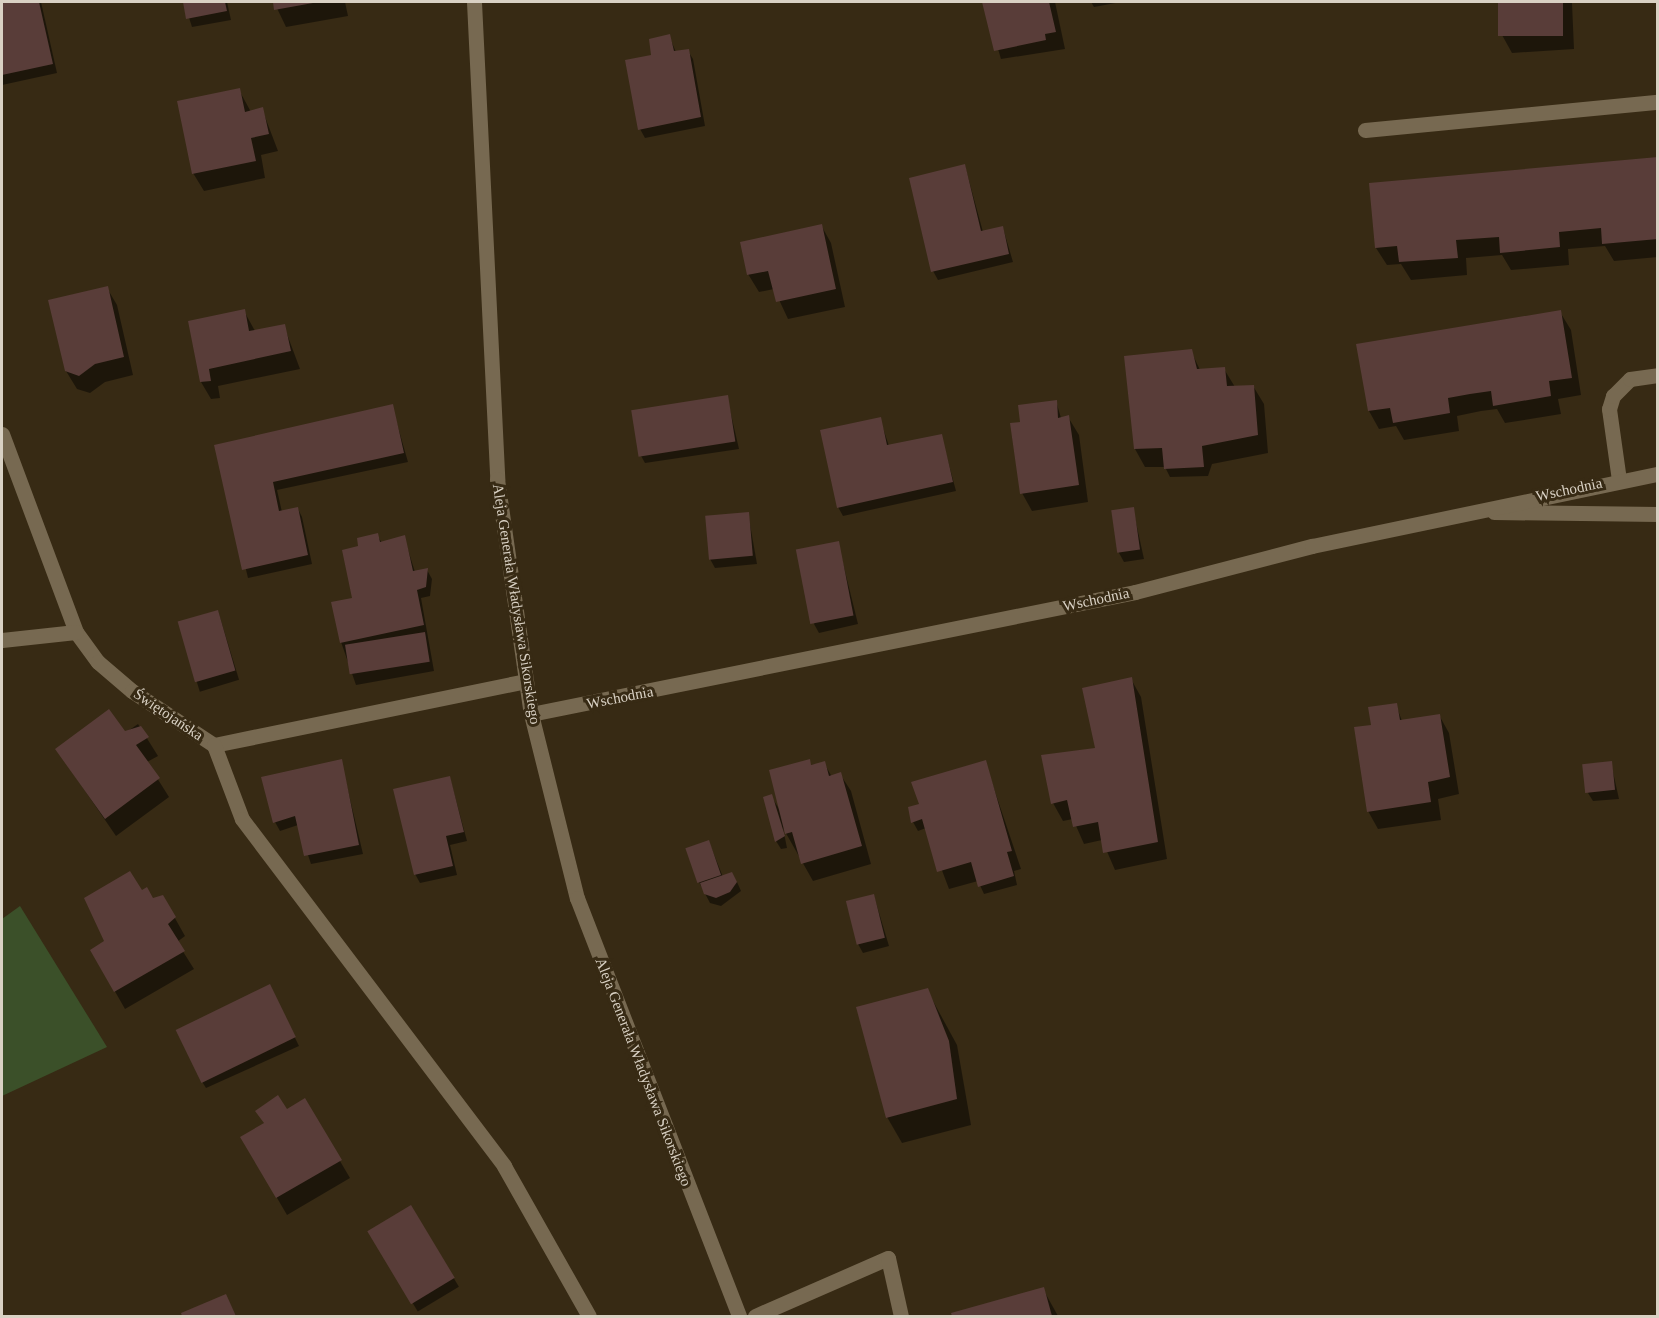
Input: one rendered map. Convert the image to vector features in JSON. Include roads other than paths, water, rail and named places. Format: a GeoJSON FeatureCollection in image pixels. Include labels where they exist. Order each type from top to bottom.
{"type":"FeatureCollection","features":[{"type":"Feature","properties":{"kind":"street","name":"Aleja Generała Władysława Sikorskiego"},"geometry":{"type":"LineString","coordinates":[[474,2],[497,478],[531,714],[581,909],[739,1317]]}},
{"type":"Feature","properties":{"kind":"street"},"geometry":{"type":"LineString","coordinates":[[1365,130],[1658,102]]}},
{"type":"Feature","properties":{"kind":"street"},"geometry":{"type":"LineString","coordinates":[[1619,480],[1609,409],[1612,396],[1630,379],[1658,375]]}},
{"type":"Feature","properties":{"kind":"street","name":"Świętojańska"},"geometry":{"type":"LineString","coordinates":[[2,434],[76,632],[98,662],[132,691],[214,745],[525,681]]}},
{"type":"Feature","properties":{"kind":"street","name":"Wschodnia"},"geometry":{"type":"LineString","coordinates":[[531,714],[1135,592],[1312,546],[1619,480],[1658,474]]}},
{"type":"Feature","properties":{"kind":"street"},"geometry":{"type":"LineString","coordinates":[[1470,512],[1658,514]]}},
{"type":"Feature","properties":{"kind":"street"},"geometry":{"type":"LineString","coordinates":[[2,640],[76,632]]}},
{"type":"Feature","properties":{"kind":"street"},"geometry":{"type":"LineString","coordinates":[[214,745],[242,819],[504,1166],[589,1317]]}},
{"type":"Feature","properties":{"kind":"street"},"geometry":{"type":"LineString","coordinates":[[755,1317],[888,1258],[901,1317]]}}]}
